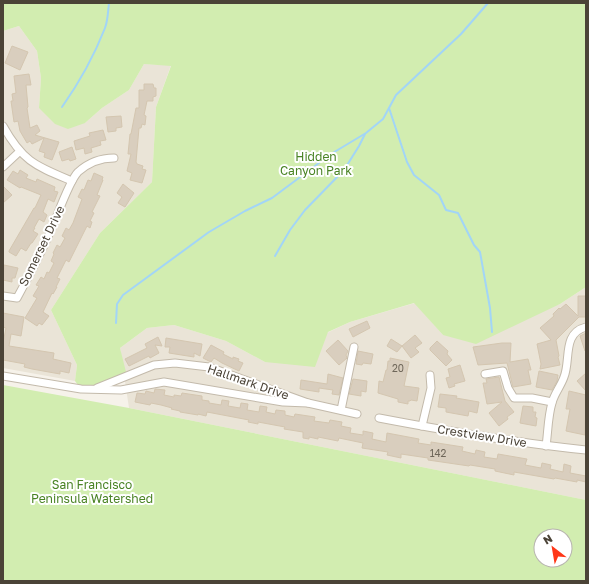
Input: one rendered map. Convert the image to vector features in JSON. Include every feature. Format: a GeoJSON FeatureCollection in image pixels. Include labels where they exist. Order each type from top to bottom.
{"type":"FeatureCollection","features":[{"type":"Feature","properties":{"kind":"street"},"geometry":{"type":"LineString","coordinates":[[3,126],[19,152],[26,159],[41,168],[72,181],[77,173],[87,166],[104,158],[114,158]]}},
{"type":"Feature","properties":{"kind":"street"},"geometry":{"type":"LineString","coordinates":[[3,167],[19,152]]}},
{"type":"Feature","properties":{"kind":"street","name":"Somerset Drive"},"geometry":{"type":"LineString","coordinates":[[3,296],[17,298],[50,232],[72,181]]}},
{"type":"Feature","properties":{"kind":"street"},"geometry":{"type":"LineString","coordinates":[[546,446],[552,402],[565,376],[568,348],[572,336],[581,328],[586,327]]}},
{"type":"Feature","properties":{"kind":"street"},"geometry":{"type":"LineString","coordinates":[[341,410],[354,347]]}},
{"type":"Feature","properties":{"kind":"street","name":"Hallmark Drive"},"geometry":{"type":"LineString","coordinates":[[95,389],[154,364],[175,363],[209,367],[308,403],[357,414]]}},
{"type":"Feature","properties":{"kind":"street"},"geometry":{"type":"LineString","coordinates":[[485,374],[503,371],[508,388],[514,398],[532,398],[552,402]]}},
{"type":"Feature","properties":{"kind":"street"},"geometry":{"type":"LineString","coordinates":[[422,426],[431,388],[430,375]]}},
{"type":"Feature","properties":{"kind":"street","name":"Hallmark Drive"},"geometry":{"type":"LineString","coordinates":[[3,376],[81,389],[121,390],[164,382],[283,402],[308,403]]}},
{"type":"Feature","properties":{"kind":"street","name":"Crestview Drive"},"geometry":{"type":"LineString","coordinates":[[379,418],[546,446],[586,450]]}},
{"type":"Feature","properties":{"kind":"shaded area"},"geometry":{"type":"Polygon","coordinates":[[[19,26],[37,51],[41,78],[39,108],[85,123],[102,108],[129,90],[144,64],[171,65],[156,107],[152,182],[100,233],[51,310],[77,365],[75,381],[3,368],[3,31],[19,26]]]}},
{"type":"Feature","properties":{"kind":"shaded area"},"geometry":{"type":"Polygon","coordinates":[[[586,287],[586,500],[129,408],[120,348],[147,328],[174,325],[226,341],[265,362],[350,322],[415,303],[443,335],[560,304],[586,287]]]}},
{"type":"Feature","properties":{"kind":"green space","name":"Hidden Canyon Park"},"geometry":{"type":"Polygon","coordinates":[[[3,3],[586,3],[586,287],[560,304],[476,344],[443,335],[414,303],[350,322],[328,332],[315,367],[265,362],[226,341],[174,325],[147,328],[120,348],[127,376],[95,389],[81,389],[75,381],[77,365],[51,310],[100,233],[152,182],[156,107],[171,66],[144,64],[129,90],[102,108],[85,123],[68,129],[55,124],[39,108],[41,78],[37,51],[19,26],[3,31],[3,3]]]}},
{"type":"Feature","properties":{"kind":"green space","name":"San Francisco Peninsula Watershed"},"geometry":{"type":"Polygon","coordinates":[[[3,385],[129,408],[586,500],[586,581],[3,581],[3,385]]]}},
{"type":"Feature","properties":{"kind":"building"},"geometry":{"type":"Polygon","coordinates":[[[12,46],[28,52],[20,70],[5,63],[12,46]]]}},
{"type":"Feature","properties":{"kind":"building"},"geometry":{"type":"Polygon","coordinates":[[[29,74],[31,85],[26,85],[30,128],[37,125],[40,131],[35,135],[59,142],[52,160],[44,157],[45,153],[39,151],[44,138],[32,144],[30,141],[27,143],[20,131],[18,121],[14,122],[11,101],[13,101],[12,94],[16,93],[14,76],[29,74]]]}},
{"type":"Feature","properties":{"kind":"building"},"geometry":{"type":"Polygon","coordinates":[[[144,84],[153,84],[154,88],[156,88],[156,96],[153,97],[153,101],[147,101],[144,115],[146,116],[145,125],[142,124],[141,128],[139,128],[136,162],[137,164],[143,166],[142,169],[146,170],[142,183],[130,180],[132,173],[127,171],[131,154],[128,154],[130,134],[136,108],[139,108],[139,90],[144,90],[144,84]]]}},
{"type":"Feature","properties":{"kind":"building"},"geometry":{"type":"Polygon","coordinates":[[[121,116],[122,127],[116,128],[116,131],[108,132],[106,117],[121,116]]]}},
{"type":"Feature","properties":{"kind":"building"},"geometry":{"type":"Polygon","coordinates":[[[103,130],[106,140],[100,141],[101,145],[91,148],[92,152],[85,154],[84,148],[76,150],[74,141],[90,136],[89,133],[103,130]]]}},
{"type":"Feature","properties":{"kind":"building"},"geometry":{"type":"Polygon","coordinates":[[[72,147],[76,159],[62,161],[59,152],[72,147]]]}},
{"type":"Feature","properties":{"kind":"building"},"geometry":{"type":"Polygon","coordinates":[[[20,170],[28,175],[26,178],[36,182],[37,179],[55,187],[54,191],[58,192],[54,202],[48,199],[43,212],[47,215],[44,222],[39,219],[34,228],[33,231],[38,234],[26,251],[21,248],[16,256],[9,251],[35,208],[41,195],[21,187],[20,188],[7,180],[13,171],[18,174],[20,170]]]}},
{"type":"Feature","properties":{"kind":"building"},"geometry":{"type":"Polygon","coordinates":[[[94,173],[103,177],[103,180],[97,195],[100,196],[92,212],[94,213],[90,221],[92,222],[90,228],[87,226],[69,262],[66,260],[57,278],[60,279],[57,287],[53,294],[52,293],[43,312],[49,316],[42,325],[39,323],[37,326],[25,318],[37,298],[33,296],[39,286],[36,285],[41,277],[44,279],[47,272],[49,273],[54,263],[51,261],[54,254],[53,253],[57,245],[60,247],[65,238],[62,236],[66,228],[69,230],[73,223],[82,199],[78,197],[82,189],[84,190],[88,180],[91,181],[94,173]]]}},
{"type":"Feature","properties":{"kind":"building"},"geometry":{"type":"Polygon","coordinates":[[[123,184],[134,193],[125,207],[118,203],[122,197],[117,193],[123,184]]]}},
{"type":"Feature","properties":{"kind":"building"},"geometry":{"type":"Polygon","coordinates":[[[3,186],[12,195],[3,203],[3,186]]]}},
{"type":"Feature","properties":{"kind":"building"},"geometry":{"type":"Polygon","coordinates":[[[4,265],[18,268],[15,278],[12,278],[12,282],[3,280],[4,265]]]}},
{"type":"Feature","properties":{"kind":"building"},"geometry":{"type":"Polygon","coordinates":[[[578,296],[586,296],[586,317],[579,317],[556,340],[560,365],[540,369],[541,364],[537,344],[551,340],[540,328],[554,316],[553,314],[559,308],[560,309],[566,304],[578,316],[578,296]]]}},
{"type":"Feature","properties":{"kind":"building"},"geometry":{"type":"Polygon","coordinates":[[[3,313],[24,317],[21,336],[11,334],[9,346],[54,353],[53,359],[71,363],[69,373],[60,371],[60,374],[32,369],[24,367],[25,364],[3,360],[3,343],[6,328],[3,327],[3,313]]]}},
{"type":"Feature","properties":{"kind":"building"},"geometry":{"type":"Polygon","coordinates":[[[367,321],[370,328],[353,337],[349,329],[367,321]]]}},
{"type":"Feature","properties":{"kind":"building"},"geometry":{"type":"Polygon","coordinates":[[[586,333],[586,351],[585,351],[580,336],[586,333]]]}},
{"type":"Feature","properties":{"kind":"building"},"geometry":{"type":"Polygon","coordinates":[[[415,335],[422,343],[415,348],[419,352],[411,358],[402,346],[415,335]]]}},
{"type":"Feature","properties":{"kind":"building"},"geometry":{"type":"Polygon","coordinates":[[[158,337],[162,346],[155,345],[159,353],[150,358],[149,356],[129,366],[125,359],[147,348],[145,344],[158,337]]]}},
{"type":"Feature","properties":{"kind":"building"},"geometry":{"type":"Polygon","coordinates":[[[166,338],[202,344],[200,356],[194,353],[194,357],[169,353],[170,347],[165,347],[166,338]]]}},
{"type":"Feature","properties":{"kind":"building"},"geometry":{"type":"Polygon","coordinates":[[[391,339],[402,346],[397,352],[387,346],[391,339]]]}},
{"type":"Feature","properties":{"kind":"building"},"geometry":{"type":"Polygon","coordinates":[[[338,340],[348,351],[346,355],[347,358],[339,365],[326,351],[338,340]]]}},
{"type":"Feature","properties":{"kind":"building"},"geometry":{"type":"Polygon","coordinates":[[[437,341],[448,351],[447,354],[452,360],[446,366],[430,350],[430,348],[437,341]]]}},
{"type":"Feature","properties":{"kind":"building"},"geometry":{"type":"Polygon","coordinates":[[[511,343],[510,362],[528,359],[531,370],[528,370],[531,384],[513,387],[507,363],[478,365],[473,347],[511,343]]]}},
{"type":"Feature","properties":{"kind":"building"},"geometry":{"type":"Polygon","coordinates":[[[211,345],[233,359],[233,357],[239,359],[238,361],[243,363],[239,371],[214,358],[211,362],[203,358],[211,345]]]}},
{"type":"Feature","properties":{"kind":"building"},"geometry":{"type":"Polygon","coordinates":[[[358,351],[373,354],[371,364],[356,364],[358,351]]]}},
{"type":"Feature","properties":{"kind":"building"},"geometry":{"type":"Polygon","coordinates":[[[390,358],[409,362],[404,386],[419,388],[417,401],[408,401],[408,404],[398,402],[398,399],[378,393],[379,381],[383,382],[390,358]]]}},
{"type":"Feature","properties":{"kind":"building"},"geometry":{"type":"Polygon","coordinates":[[[460,365],[465,381],[454,384],[455,386],[449,388],[446,378],[450,377],[448,369],[460,365]]]}},
{"type":"Feature","properties":{"kind":"building"},"geometry":{"type":"Polygon","coordinates":[[[539,371],[558,375],[557,381],[552,390],[536,387],[539,371]]]}},
{"type":"Feature","properties":{"kind":"building"},"geometry":{"type":"Polygon","coordinates":[[[586,373],[586,391],[577,381],[586,373]]]}},
{"type":"Feature","properties":{"kind":"building"},"geometry":{"type":"Polygon","coordinates":[[[328,374],[343,378],[339,395],[332,394],[333,390],[319,388],[319,392],[300,389],[301,380],[327,384],[328,374]]]}},
{"type":"Feature","properties":{"kind":"building"},"geometry":{"type":"Polygon","coordinates":[[[499,377],[505,401],[514,412],[499,426],[489,413],[502,402],[487,404],[483,383],[487,383],[486,379],[499,377]]]}},
{"type":"Feature","properties":{"kind":"building"},"geometry":{"type":"Polygon","coordinates":[[[353,379],[367,381],[366,392],[361,391],[361,396],[349,394],[353,379]]]}},
{"type":"Feature","properties":{"kind":"building"},"geometry":{"type":"Polygon","coordinates":[[[155,389],[165,390],[164,395],[174,397],[174,395],[181,396],[182,393],[202,396],[202,400],[221,405],[222,400],[229,401],[228,406],[240,408],[241,403],[248,404],[247,410],[259,412],[260,406],[267,407],[266,412],[275,414],[276,410],[285,411],[285,415],[294,417],[295,414],[315,417],[314,421],[329,423],[330,420],[342,422],[341,426],[351,428],[350,433],[363,435],[363,431],[373,433],[372,439],[386,442],[387,433],[419,439],[418,443],[431,445],[431,442],[463,447],[462,451],[475,454],[476,450],[485,452],[484,457],[497,459],[498,454],[527,459],[525,465],[541,468],[542,463],[551,465],[550,469],[563,472],[564,464],[571,466],[570,473],[586,476],[586,482],[554,479],[514,472],[514,475],[495,471],[495,469],[428,460],[428,458],[401,454],[401,458],[387,455],[388,452],[362,448],[363,443],[339,438],[338,441],[318,437],[318,439],[309,437],[309,439],[303,438],[303,432],[284,429],[285,427],[258,422],[258,424],[248,422],[249,420],[207,412],[206,416],[180,412],[161,405],[151,403],[150,405],[135,402],[137,393],[145,394],[146,391],[154,393],[155,389]]]}},
{"type":"Feature","properties":{"kind":"building"},"geometry":{"type":"Polygon","coordinates":[[[569,391],[586,395],[585,435],[566,431],[570,409],[566,409],[569,391]]]}},
{"type":"Feature","properties":{"kind":"building"},"geometry":{"type":"Polygon","coordinates":[[[440,394],[457,396],[456,398],[479,402],[477,413],[469,411],[468,416],[446,412],[446,408],[438,407],[440,394]]]}},
{"type":"Feature","properties":{"kind":"building"},"geometry":{"type":"Polygon","coordinates":[[[523,406],[533,407],[533,412],[536,412],[535,417],[537,418],[536,426],[520,423],[523,406]]]}},
{"type":"Feature","properties":{"kind":"waterway"},"geometry":{"type":"LineString","coordinates":[[62,107],[80,79],[101,38],[106,25],[109,3]]}},
{"type":"Feature","properties":{"kind":"waterway"},"geometry":{"type":"LineString","coordinates":[[488,3],[461,34],[396,95],[389,108],[407,162],[414,175],[439,195],[446,210],[458,213],[474,245],[480,252],[490,308],[492,332]]}},
{"type":"Feature","properties":{"kind":"waterway"},"geometry":{"type":"LineString","coordinates":[[116,323],[117,304],[123,295],[209,232],[245,211],[272,198],[331,154],[366,133],[383,119],[389,108]]}},
{"type":"Feature","properties":{"kind":"waterway"},"geometry":{"type":"LineString","coordinates":[[275,256],[290,230],[305,210],[344,170],[365,134]]}}]}
